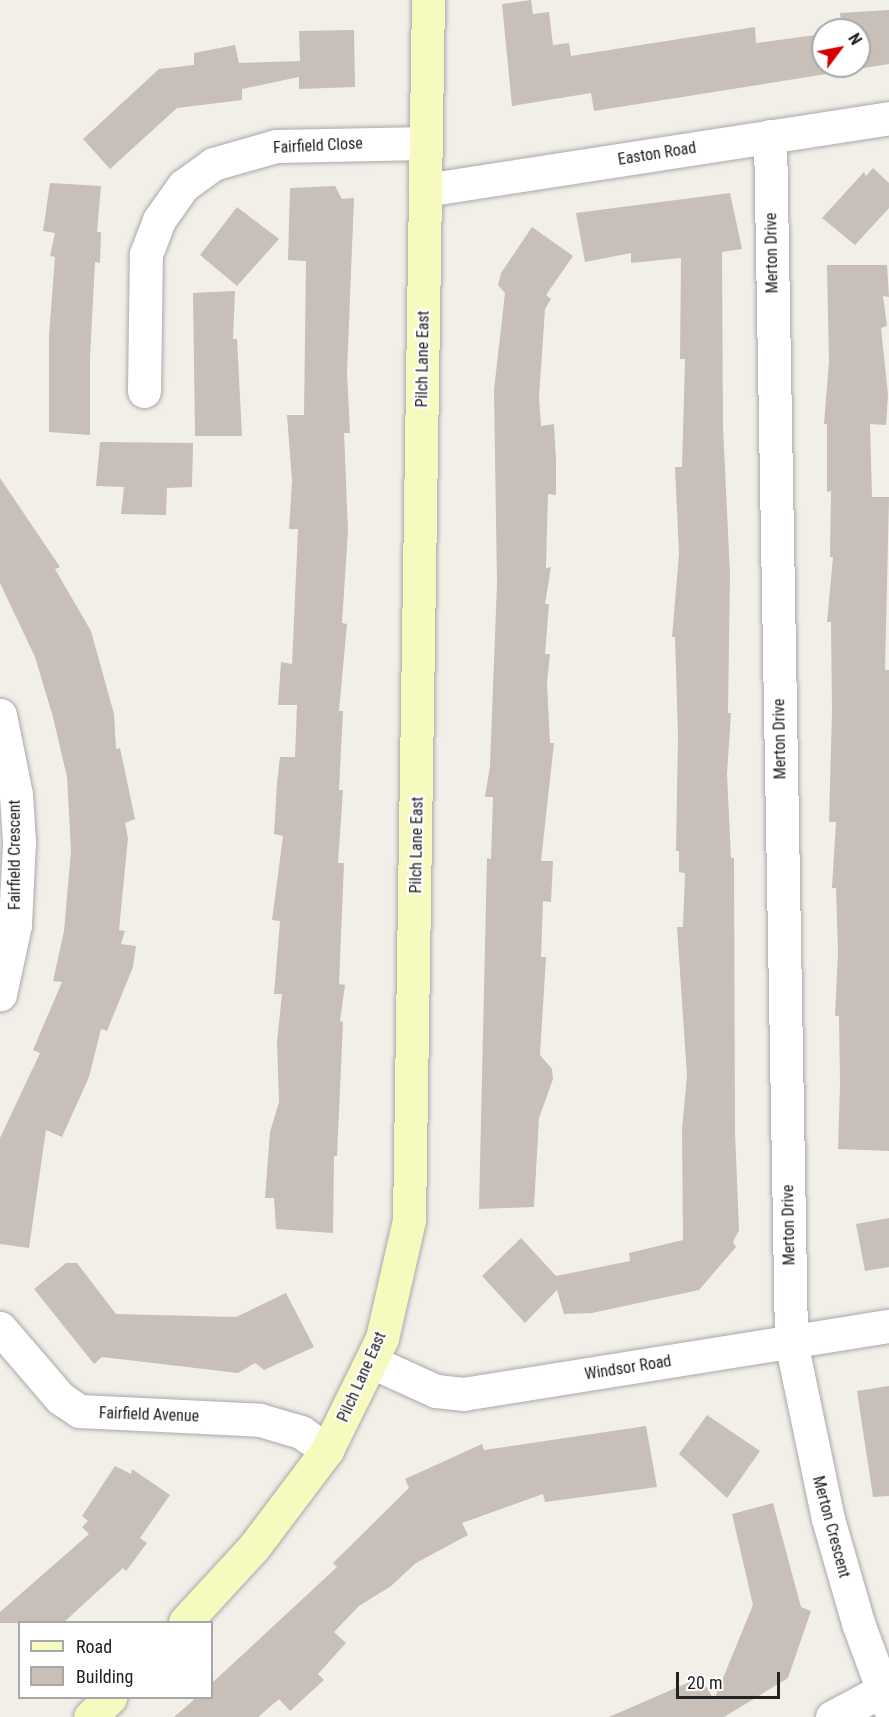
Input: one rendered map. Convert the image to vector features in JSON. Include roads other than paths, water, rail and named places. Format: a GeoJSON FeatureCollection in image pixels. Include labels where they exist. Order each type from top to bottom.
{"type":"FeatureCollection","features":[{"type":"Feature","properties":{"kind":"street","name":"Pilch Lane East"},"geometry":{"type":"LineString","coordinates":[[188,1621],[254,1546],[327,1450],[372,1362],[403,1258],[412,1185],[428,0]]}},
{"type":"Feature","properties":{"kind":"street","name":"Easton Road"},"geometry":{"type":"LineString","coordinates":[[425,190],[889,118]]}},
{"type":"Feature","properties":{"kind":"street","name":"Merton Drive"},"geometry":{"type":"LineString","coordinates":[[770,136],[791,1342]]}},
{"type":"Feature","properties":{"kind":"street","name":"Fairfield Close"},"geometry":{"type":"LineString","coordinates":[[144,391],[146,254],[159,220],[183,186],[213,164],[276,146],[426,143]]}},
{"type":"Feature","properties":{"kind":"street","name":"Fairfield Crescent"},"geometry":{"type":"LineString","coordinates":[[0,715],[16,794],[19,842],[15,925],[0,994]]}},
{"type":"Feature","properties":{"kind":"street","name":"Windsor Road"},"geometry":{"type":"LineString","coordinates":[[372,1362],[436,1390],[463,1394],[889,1326]]}},
{"type":"Feature","properties":{"kind":"street","name":"Fairfield Avenue"},"geometry":{"type":"LineString","coordinates":[[0,1328],[60,1398],[79,1411],[260,1420],[301,1432],[327,1450]]}},
{"type":"Feature","properties":{"kind":"street","name":"Merton Crescent"},"geometry":{"type":"LineString","coordinates":[[791,1342],[828,1519],[858,1623],[886,1699]]}},
{"type":"Feature","properties":{"kind":"street"},"geometry":{"type":"LineString","coordinates":[[90,1717],[109,1699]]}},
{"type":"Feature","properties":{"kind":"street"},"geometry":{"type":"LineString","coordinates":[[832,1717],[886,1699]]}}]}
